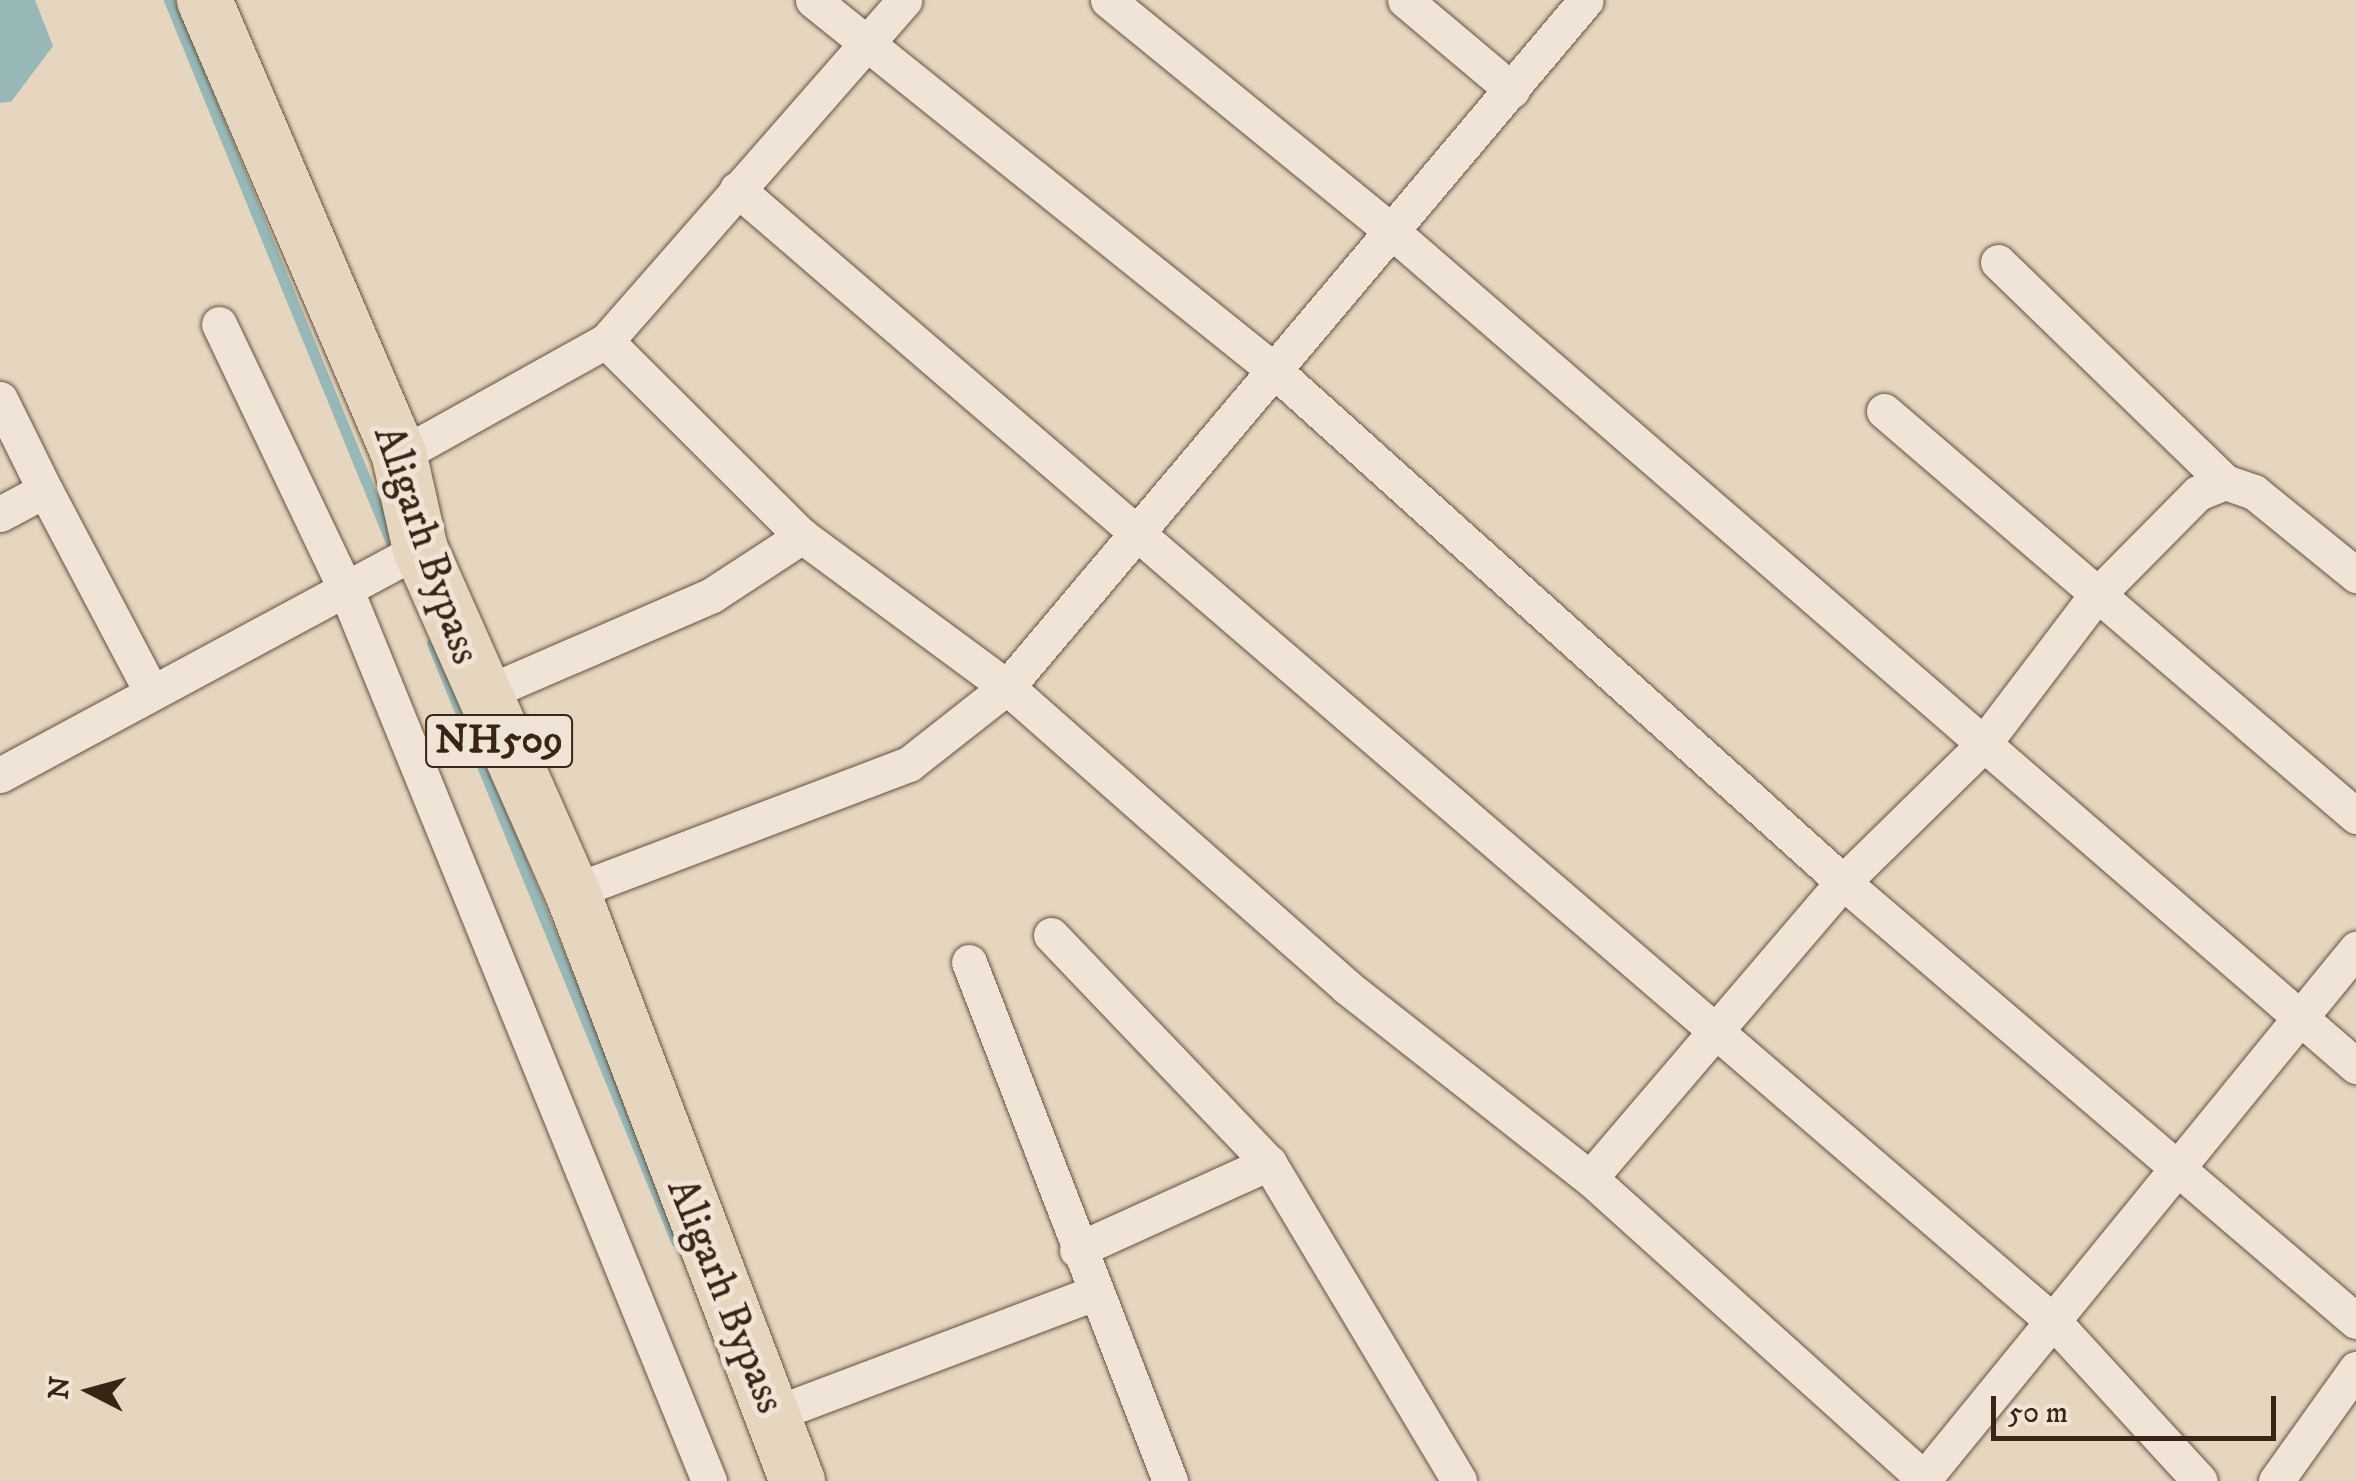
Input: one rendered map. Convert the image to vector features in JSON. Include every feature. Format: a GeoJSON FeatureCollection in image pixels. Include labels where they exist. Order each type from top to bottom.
{"type":"FeatureCollection","features":[{"type":"Feature","properties":{"kind":"highway","name":"Aligarh Bypass"},"geometry":{"type":"LineString","coordinates":[[204,0],[399,456],[413,552],[572,892],[797,1481]]}},
{"type":"Feature","properties":{"kind":"street"},"geometry":{"type":"LineString","coordinates":[[813,0],[862,48],[1275,372],[1843,882],[2183,1165],[2356,1321]]}},
{"type":"Feature","properties":{"kind":"street"},"geometry":{"type":"LineString","coordinates":[[399,456],[606,340],[904,0]]}},
{"type":"Feature","properties":{"kind":"street"},"geometry":{"type":"LineString","coordinates":[[1108,0],[1396,234],[1980,747],[2356,1066]]}},
{"type":"Feature","properties":{"kind":"street"},"geometry":{"type":"LineString","coordinates":[[1406,0],[1512,90]]}},
{"type":"Feature","properties":{"kind":"street"},"geometry":{"type":"LineString","coordinates":[[572,892],[909,764],[1006,687],[1137,526],[1396,234],[1586,0]]}},
{"type":"Feature","properties":{"kind":"street"},"geometry":{"type":"LineString","coordinates":[[738,189],[1137,526],[2055,1323],[2200,1481]]}},
{"type":"Feature","properties":{"kind":"street"},"geometry":{"type":"LineString","coordinates":[[1998,262],[2226,482],[2254,492],[2356,575]]}},
{"type":"Feature","properties":{"kind":"street"},"geometry":{"type":"LineString","coordinates":[[219,324],[357,584],[709,1481]]}},
{"type":"Feature","properties":{"kind":"street"},"geometry":{"type":"LineString","coordinates":[[606,340],[802,536],[1006,687],[1346,987],[1590,1178],[1924,1480],[2356,948]]}},
{"type":"Feature","properties":{"kind":"street"},"geometry":{"type":"LineString","coordinates":[[0,399],[152,692]]}},
{"type":"Feature","properties":{"kind":"street"},"geometry":{"type":"LineString","coordinates":[[1884,411],[2094,598],[2356,816]]}},
{"type":"Feature","properties":{"kind":"street"},"geometry":{"type":"LineString","coordinates":[[1590,1178],[1721,1032],[1843,882],[1980,747],[2094,598],[2198,493],[2226,482]]}},
{"type":"Feature","properties":{"kind":"street"},"geometry":{"type":"LineString","coordinates":[[0,514],[45,490]]}},
{"type":"Feature","properties":{"kind":"street"},"geometry":{"type":"LineString","coordinates":[[479,696],[712,595],[802,536]]}},
{"type":"Feature","properties":{"kind":"street"},"geometry":{"type":"LineString","coordinates":[[0,775],[413,552]]}},
{"type":"Feature","properties":{"kind":"street"},"geometry":{"type":"LineString","coordinates":[[1051,936],[1269,1162],[1459,1481]]}},
{"type":"Feature","properties":{"kind":"street"},"geometry":{"type":"LineString","coordinates":[[970,962],[1077,1250],[1170,1481]]}},
{"type":"Feature","properties":{"kind":"street"},"geometry":{"type":"LineString","coordinates":[[1077,1250],[1269,1162]]}},
{"type":"Feature","properties":{"kind":"street"},"geometry":{"type":"LineString","coordinates":[[774,1414],[1095,1292]]}},
{"type":"Feature","properties":{"kind":"street"},"geometry":{"type":"LineString","coordinates":[[2276,1481],[2356,1369]]}},
{"type":"Feature","properties":{"kind":"water"},"geometry":{"type":"Polygon","coordinates":[[[0,0],[35,0],[53,46],[11,102],[0,103],[0,0]]]}},
{"type":"Feature","properties":{"kind":"waterway"},"geometry":{"type":"LineString","coordinates":[[169,0],[395,552]]}},
{"type":"Feature","properties":{"kind":"waterway"},"geometry":{"type":"LineString","coordinates":[[432,643],[676,1241]]}}]}
